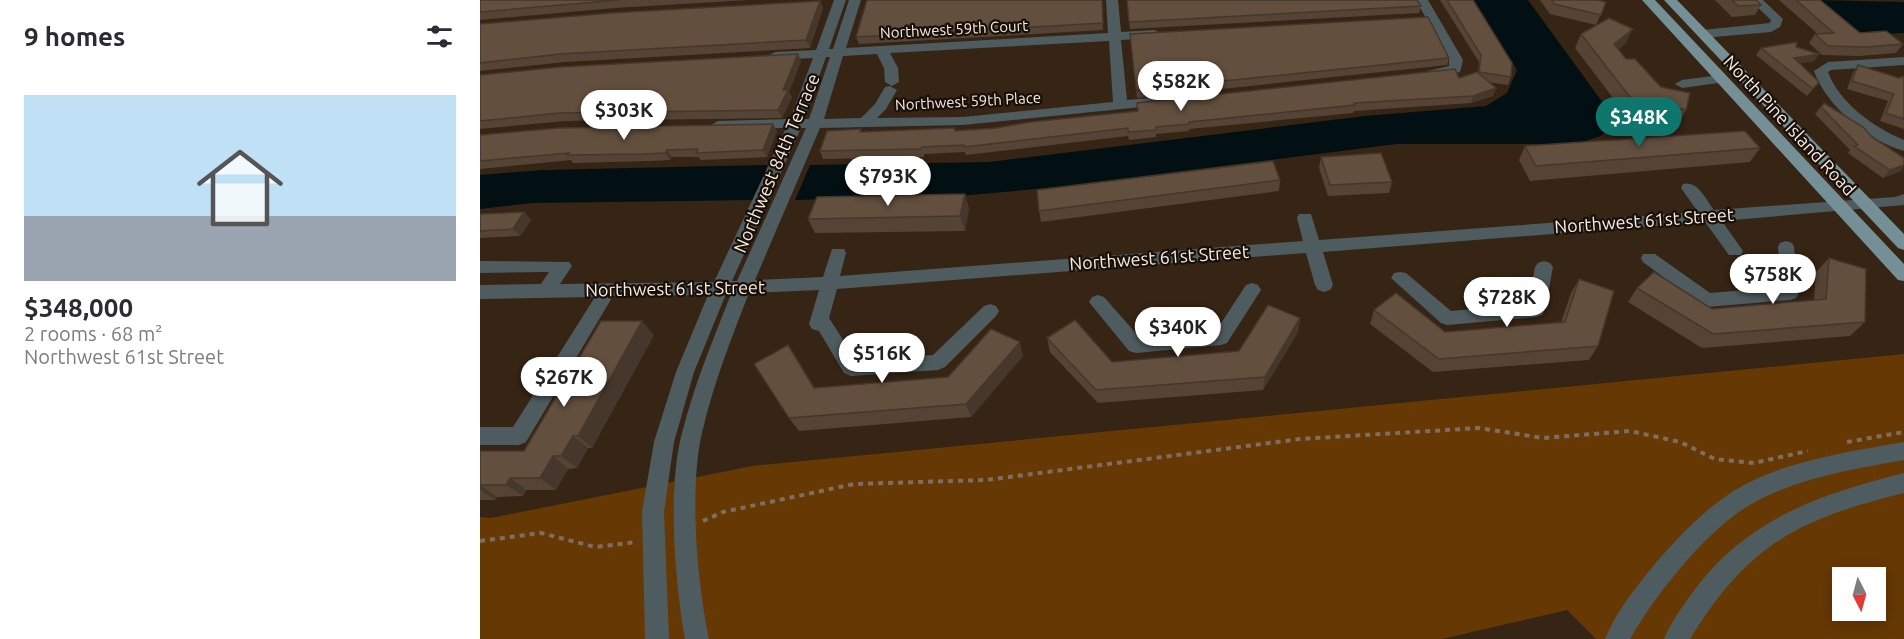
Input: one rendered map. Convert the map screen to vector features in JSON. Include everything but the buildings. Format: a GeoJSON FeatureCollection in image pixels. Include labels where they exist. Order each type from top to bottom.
{"type":"FeatureCollection","features":[{"type":"Feature","properties":{"kind":"main road","name":"North Pine Island Road"},"geometry":{"type":"LineString","coordinates":[[1648,0],[1904,275]]}},
{"type":"Feature","properties":{"kind":"main road","name":"North Pine Island Road"},"geometry":{"type":"LineString","coordinates":[[1670,0],[1904,244]]}},
{"type":"Feature","properties":{"kind":"street","name":"Northwest 84th Terrace"},"geometry":{"type":"LineString","coordinates":[[697,639],[692,613],[684,502],[691,435],[710,369],[743,287],[815,123],[830,53],[846,0]]}},
{"type":"Feature","properties":{"kind":"street"},"geometry":{"type":"LineString","coordinates":[[1112,0],[1120,105]]}},
{"type":"Feature","properties":{"kind":"street"},"geometry":{"type":"LineString","coordinates":[[1420,75],[1455,69],[1456,60],[1425,18],[1422,0]]}},
{"type":"Feature","properties":{"kind":"street"},"geometry":{"type":"LineString","coordinates":[[1703,34],[1771,28],[1776,24],[1777,19],[1756,0]]}},
{"type":"Feature","properties":{"kind":"street","name":"Northwest 59th Court"},"geometry":{"type":"LineString","coordinates":[[764,57],[1173,33]]}},
{"type":"Feature","properties":{"kind":"street"},"geometry":{"type":"LineString","coordinates":[[865,122],[881,106],[891,86],[891,68],[882,50]]}},
{"type":"Feature","properties":{"kind":"street","name":"Northwest 84th Terrace"},"geometry":{"type":"LineString","coordinates":[[657,639],[653,512],[664,442],[685,372],[720,288],[830,53]]}},
{"type":"Feature","properties":{"kind":"street"},"geometry":{"type":"LineString","coordinates":[[1904,61],[1828,66],[1821,71],[1822,79],[1829,90],[1864,123],[1879,135],[1904,146]]}},
{"type":"Feature","properties":{"kind":"street"},"geometry":{"type":"LineString","coordinates":[[1682,84],[1720,79]]}},
{"type":"Feature","properties":{"kind":"street","name":"Northwest 59th Place"},"geometry":{"type":"LineString","coordinates":[[704,125],[1009,118],[1178,99]]}},
{"type":"Feature","properties":{"kind":"street"},"geometry":{"type":"LineString","coordinates":[[1689,188],[1735,251]]}},
{"type":"Feature","properties":{"kind":"street","name":"Northwest 61st Street"},"geometry":{"type":"LineString","coordinates":[[480,292],[720,288],[830,283],[1866,204],[1904,199]]}},
{"type":"Feature","properties":{"kind":"street"},"geometry":{"type":"LineString","coordinates":[[1305,218],[1324,285]]}},
{"type":"Feature","properties":{"kind":"street"},"geometry":{"type":"LineString","coordinates":[[1649,258],[1707,300],[1790,293],[1786,247]]}},
{"type":"Feature","properties":{"kind":"street"},"geometry":{"type":"LineString","coordinates":[[838,253],[821,324],[851,368],[938,362],[990,311]]}},
{"type":"Feature","properties":{"kind":"street"},"geometry":{"type":"LineString","coordinates":[[480,267],[563,266],[546,291]]}},
{"type":"Feature","properties":{"kind":"street"},"geometry":{"type":"LineString","coordinates":[[1400,278],[1447,318],[1536,310],[1544,267]]}},
{"type":"Feature","properties":{"kind":"street"},"geometry":{"type":"LineString","coordinates":[[480,436],[519,436],[608,290]]}},
{"type":"Feature","properties":{"kind":"street"},"geometry":{"type":"LineString","coordinates":[[1098,302],[1136,346],[1221,339],[1252,290]]}},
{"type":"Feature","properties":{"kind":"street"},"geometry":{"type":"LineString","coordinates":[[1617,639],[1658,576],[1704,529],[1747,495],[1797,474],[1854,459],[1904,451]]}},
{"type":"Feature","properties":{"kind":"street"},"geometry":{"type":"LineString","coordinates":[[1676,639],[1698,604],[1737,558],[1780,527],[1827,505],[1904,483]]}},
{"type":"Feature","properties":{"kind":"path"},"geometry":{"type":"LineString","coordinates":[[923,481],[986,480],[1300,439],[1479,428],[1543,438],[1630,431],[1680,442],[1715,459],[1754,463]]}},
{"type":"Feature","properties":{"kind":"shaded area"},"geometry":{"type":"Polygon","coordinates":[[[1474,0],[1528,0],[1611,114],[1613,123],[1601,136],[1577,144],[1397,144],[1058,187],[971,195],[795,200],[810,165],[989,162],[1365,116],[1486,106],[1507,93],[1517,70],[1474,0]]]}},
{"type":"Feature","properties":{"kind":"shaded area"},"geometry":{"type":"Polygon","coordinates":[[[1813,0],[1904,2],[1904,33],[1859,35],[1813,0]]]}},
{"type":"Feature","properties":{"kind":"shaded area"},"geometry":{"type":"Polygon","coordinates":[[[768,165],[754,200],[532,203],[480,209],[480,175],[543,170],[768,165]]]}},
{"type":"Feature","properties":{"kind":"shaded area"},"geometry":{"type":"Polygon","coordinates":[[[1904,354],[1904,639],[1596,639],[1567,610],[1442,639],[480,639],[480,517],[491,518],[752,466],[1904,354]]]}}]}
